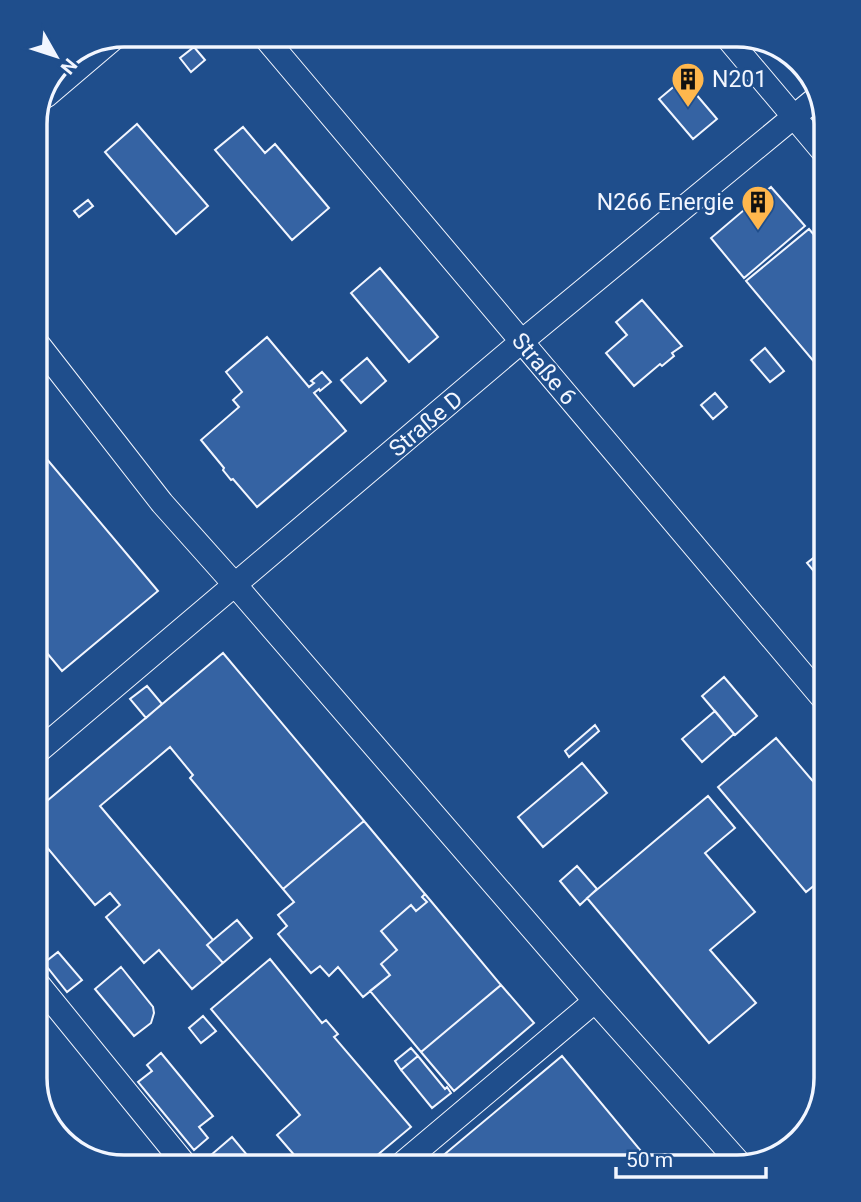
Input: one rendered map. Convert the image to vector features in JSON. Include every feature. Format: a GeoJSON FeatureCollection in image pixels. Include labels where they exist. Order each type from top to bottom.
{"type":"FeatureCollection","features":[{"type":"Feature","properties":{"kind":"lane","name":"Straße 6"},"geometry":{"type":"LineString","coordinates":[[273,47],[814,688]]}},
{"type":"Feature","properties":{"kind":"lane"},"geometry":{"type":"LineString","coordinates":[[735,47],[814,141]]}},
{"type":"Feature","properties":{"kind":"lane"},"geometry":{"type":"LineString","coordinates":[[57,86],[97,52]]}},
{"type":"Feature","properties":{"kind":"lane","name":"Straße D"},"geometry":{"type":"LineString","coordinates":[[47,744],[521,342],[811,103]]}},
{"type":"Feature","properties":{"kind":"lane"},"geometry":{"type":"LineString","coordinates":[[47,355],[162,503],[731,1155]]}},
{"type":"Feature","properties":{"kind":"lane"},"geometry":{"type":"LineString","coordinates":[[47,995],[177,1155]]}},
{"type":"Feature","properties":{"kind":"lane"},"geometry":{"type":"LineString","coordinates":[[412,1155],[595,1001]]}},
{"type":"Feature","properties":{"kind":"building"},"geometry":{"type":"Polygon","coordinates":[[[194,47],[205,60],[191,72],[180,58],[194,47]]]}},
{"type":"Feature","properties":{"kind":"building","name":"N201"},"geometry":{"type":"Polygon","coordinates":[[[683,79],[717,119],[693,139],[659,99],[683,79]]]}},
{"type":"Feature","properties":{"kind":"building"},"geometry":{"type":"Polygon","coordinates":[[[137,124],[208,206],[176,234],[105,152],[137,124]]]}},
{"type":"Feature","properties":{"kind":"building"},"geometry":{"type":"Polygon","coordinates":[[[243,127],[265,153],[275,144],[329,208],[292,240],[215,150],[243,127]]]}},
{"type":"Feature","properties":{"kind":"building","name":"N266 Energie"},"geometry":{"type":"Polygon","coordinates":[[[771,187],[805,226],[744,278],[711,238],[771,187]]]}},
{"type":"Feature","properties":{"kind":"building"},"geometry":{"type":"Polygon","coordinates":[[[88,200],[93,206],[79,217],[74,211],[88,200]]]}},
{"type":"Feature","properties":{"kind":"building"},"geometry":{"type":"Polygon","coordinates":[[[809,229],[814,235],[814,362],[746,281],[809,229]]]}},
{"type":"Feature","properties":{"kind":"building"},"geometry":{"type":"Polygon","coordinates":[[[380,268],[438,337],[409,362],[351,293],[380,268]]]}},
{"type":"Feature","properties":{"kind":"building"},"geometry":{"type":"Polygon","coordinates":[[[642,300],[682,346],[672,353],[674,356],[662,366],[660,364],[634,386],[606,353],[627,335],[616,322],[642,300]]]}},
{"type":"Feature","properties":{"kind":"building"},"geometry":{"type":"Polygon","coordinates":[[[267,337],[309,387],[314,383],[311,381],[322,372],[331,382],[314,393],[346,431],[257,507],[233,479],[231,480],[201,440],[239,407],[233,400],[242,392],[226,372],[267,337]]]}},
{"type":"Feature","properties":{"kind":"building"},"geometry":{"type":"Polygon","coordinates":[[[765,348],[784,371],[770,382],[751,360],[765,348]]]}},
{"type":"Feature","properties":{"kind":"building"},"geometry":{"type":"Polygon","coordinates":[[[367,358],[386,381],[361,403],[341,380],[367,358]]]}},
{"type":"Feature","properties":{"kind":"building"},"geometry":{"type":"Polygon","coordinates":[[[715,393],[727,407],[713,419],[701,405],[715,393]]]}},
{"type":"Feature","properties":{"kind":"building"},"geometry":{"type":"Polygon","coordinates":[[[47,459],[158,591],[62,671],[47,653],[47,459]]]}},
{"type":"Feature","properties":{"kind":"building"},"geometry":{"type":"Polygon","coordinates":[[[814,557],[814,571],[807,563],[814,557]]]}},
{"type":"Feature","properties":{"kind":"building"},"geometry":{"type":"Polygon","coordinates":[[[223,653],[364,821],[283,889],[190,778],[193,775],[170,747],[100,806],[213,940],[207,945],[223,963],[192,989],[159,950],[144,963],[106,917],[120,905],[110,893],[95,905],[47,847],[47,801],[223,653]]]}},
{"type":"Feature","properties":{"kind":"building"},"geometry":{"type":"Polygon","coordinates":[[[724,677],[757,716],[735,735],[702,696],[724,677]]]}},
{"type":"Feature","properties":{"kind":"building"},"geometry":{"type":"Polygon","coordinates":[[[147,686],[162,704],[146,718],[130,699],[147,686]]]}},
{"type":"Feature","properties":{"kind":"building"},"geometry":{"type":"Polygon","coordinates":[[[715,711],[734,734],[702,762],[682,739],[715,711]]]}},
{"type":"Feature","properties":{"kind":"building"},"geometry":{"type":"Polygon","coordinates":[[[595,725],[599,731],[569,757],[565,751],[595,725]]]}},
{"type":"Feature","properties":{"kind":"building"},"geometry":{"type":"Polygon","coordinates":[[[776,738],[814,782],[814,886],[806,892],[718,787],[776,738]]]}},
{"type":"Feature","properties":{"kind":"building"},"geometry":{"type":"Polygon","coordinates":[[[582,763],[607,793],[543,847],[518,817],[582,763]]]}},
{"type":"Feature","properties":{"kind":"building"},"geometry":{"type":"Polygon","coordinates":[[[708,796],[735,828],[705,853],[755,912],[710,950],[756,1003],[709,1043],[587,898],[708,796]]]}},
{"type":"Feature","properties":{"kind":"building"},"geometry":{"type":"Polygon","coordinates":[[[364,821],[425,894],[422,897],[427,902],[416,911],[411,905],[381,931],[397,950],[381,964],[390,975],[363,997],[338,967],[329,976],[320,966],[311,973],[278,934],[287,926],[278,915],[294,902],[283,889],[364,821]]]}},
{"type":"Feature","properties":{"kind":"building"},"geometry":{"type":"Polygon","coordinates":[[[577,866],[597,889],[580,905],[560,881],[577,866]]]}},
{"type":"Feature","properties":{"kind":"building"},"geometry":{"type":"Polygon","coordinates":[[[425,894],[501,985],[421,1052],[370,991],[390,975],[381,964],[397,950],[381,931],[411,905],[416,911],[427,902],[422,897],[425,894]]]}},
{"type":"Feature","properties":{"kind":"building"},"geometry":{"type":"Polygon","coordinates":[[[237,920],[252,938],[223,963],[207,945],[237,920]]]}},
{"type":"Feature","properties":{"kind":"building"},"geometry":{"type":"Polygon","coordinates":[[[58,952],[82,980],[67,992],[47,967],[47,961],[58,952]]]}},
{"type":"Feature","properties":{"kind":"building"},"geometry":{"type":"Polygon","coordinates":[[[270,959],[322,1023],[326,1020],[338,1034],[334,1037],[411,1127],[377,1155],[294,1155],[277,1135],[300,1115],[211,1009],[270,959]]]}},
{"type":"Feature","properties":{"kind":"building"},"geometry":{"type":"Polygon","coordinates":[[[121,967],[153,1007],[151,1023],[134,1036],[95,989],[121,967]]]}},
{"type":"Feature","properties":{"kind":"building"},"geometry":{"type":"Polygon","coordinates":[[[501,985],[534,1023],[454,1091],[421,1052],[501,985]]]}},
{"type":"Feature","properties":{"kind":"building"},"geometry":{"type":"Polygon","coordinates":[[[203,1016],[216,1031],[201,1043],[189,1028],[203,1016]]]}},
{"type":"Feature","properties":{"kind":"building"},"geometry":{"type":"Polygon","coordinates":[[[411,1048],[418,1056],[401,1070],[395,1061],[411,1048]]]}},
{"type":"Feature","properties":{"kind":"building"},"geometry":{"type":"Polygon","coordinates":[[[161,1053],[213,1116],[199,1127],[208,1138],[194,1150],[138,1082],[152,1071],[147,1065],[161,1053]]]}},
{"type":"Feature","properties":{"kind":"building"},"geometry":{"type":"Polygon","coordinates":[[[418,1056],[451,1093],[432,1108],[401,1070],[418,1056]]]}},
{"type":"Feature","properties":{"kind":"building"},"geometry":{"type":"Polygon","coordinates":[[[562,1056],[644,1155],[444,1155],[562,1056]]]}},
{"type":"Feature","properties":{"kind":"building"},"geometry":{"type":"Polygon","coordinates":[[[232,1137],[247,1155],[211,1155],[232,1137]]]}},
{"type":"Feature","properties":{"kind":"place","name":"N201"},"geometry":{"type":"Point","coordinates":[688,109]}},
{"type":"Feature","properties":{"kind":"place","name":"N266 Energie"},"geometry":{"type":"Point","coordinates":[758,232]}}]}
